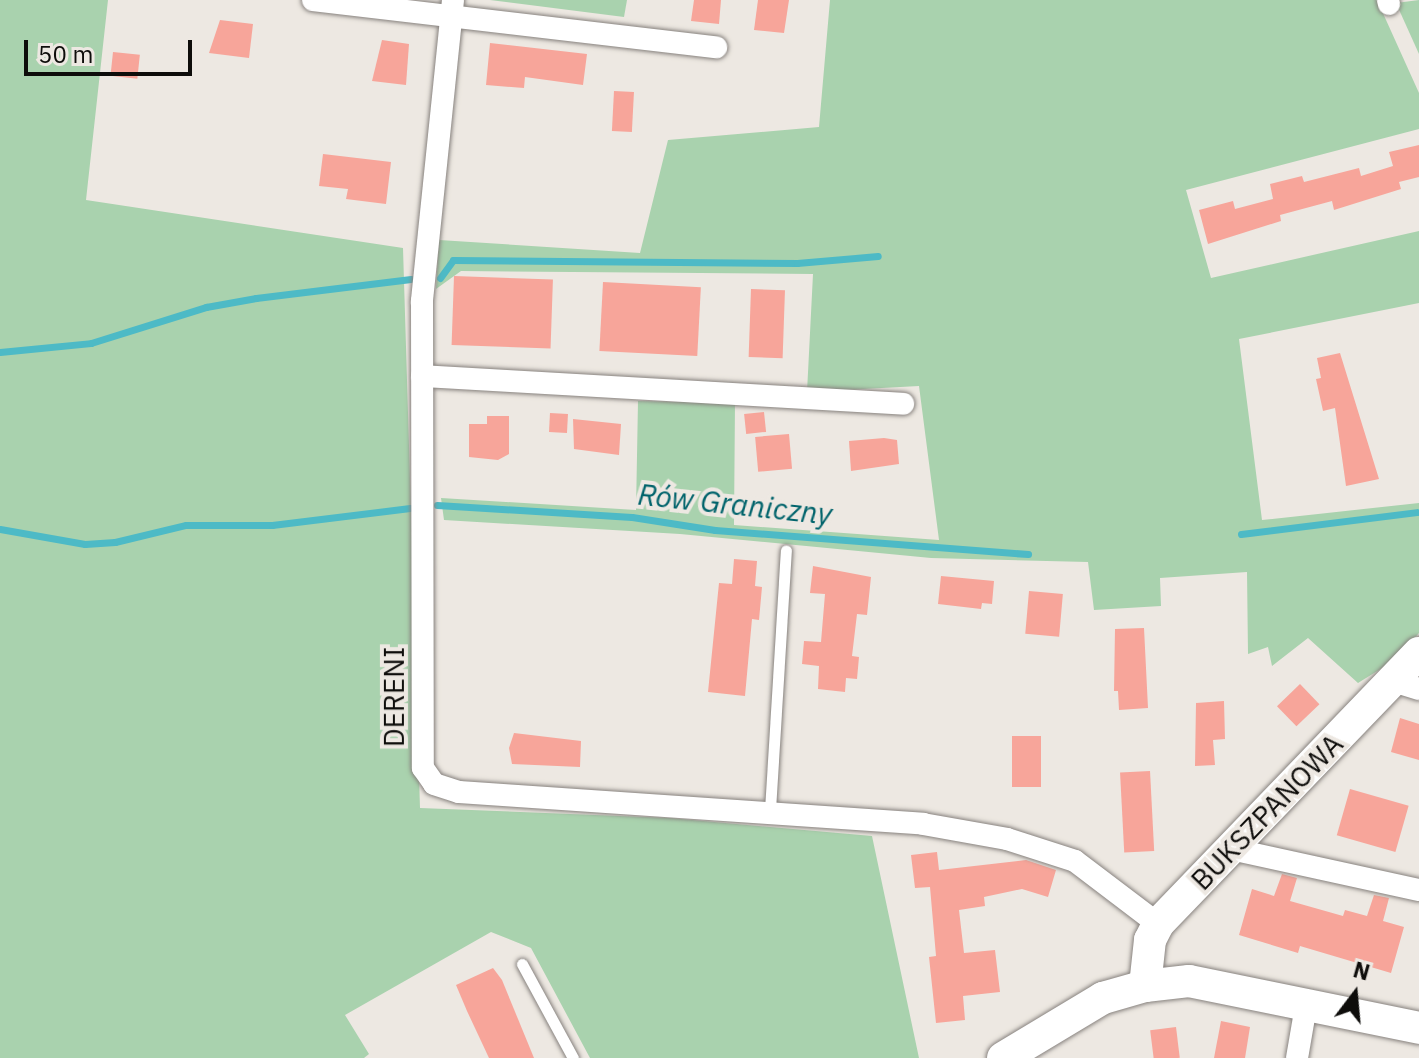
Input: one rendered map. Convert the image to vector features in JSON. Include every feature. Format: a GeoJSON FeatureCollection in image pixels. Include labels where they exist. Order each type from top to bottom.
{"type":"FeatureCollection","features":[{"type":"Feature","properties":{"kind":"street"},"geometry":{"type":"LineString","coordinates":[[313,0],[453,8],[716,47]]}},
{"type":"Feature","properties":{"kind":"street","name":"DERENI"},"geometry":{"type":"LineString","coordinates":[[453,8],[422,301],[423,768],[434,784],[459,792],[770,810],[923,824],[1007,839],[1075,861],[1158,924]]}},
{"type":"Feature","properties":{"kind":"street"},"geometry":{"type":"LineString","coordinates":[[422,376],[903,404]]}},
{"type":"Feature","properties":{"kind":"street","name":"BUKSZPANOWA"},"geometry":{"type":"LineString","coordinates":[[1145,986],[1150,940],[1158,924],[1231,849],[1406,685],[1419,653]]}},
{"type":"Feature","properties":{"kind":"street"},"geometry":{"type":"LineString","coordinates":[[1231,849],[1419,890]]}},
{"type":"Feature","properties":{"kind":"street"},"geometry":{"type":"LineString","coordinates":[[1003,1058],[1103,998],[1145,986],[1220,984],[1306,1006],[1419,1028]]}},
{"type":"Feature","properties":{"kind":"street"},"geometry":{"type":"LineString","coordinates":[[1297,1058],[1306,1006]]}},
{"type":"Feature","properties":{"kind":"lane"},"geometry":{"type":"LineString","coordinates":[[770,810],[786,550]]}},
{"type":"Feature","properties":{"kind":"lane"},"geometry":{"type":"LineString","coordinates":[[522,964],[573,1058]]}},
{"type":"Feature","properties":{"kind":"green space"},"geometry":{"type":"Polygon","coordinates":[[[0,0],[108,0],[86,200],[403,248],[420,808],[670,818],[872,836],[919,1058],[590,1058],[531,948],[491,932],[345,1015],[369,1054],[364,1058],[0,1058],[0,0]]]}},
{"type":"Feature","properties":{"kind":"green space"},"geometry":{"type":"Polygon","coordinates":[[[490,0],[627,0],[624,17],[490,0]]]}},
{"type":"Feature","properties":{"kind":"green space"},"geometry":{"type":"Polygon","coordinates":[[[830,0],[1377,0],[1419,93],[1419,129],[1186,190],[1211,278],[1419,231],[1419,303],[1239,339],[1262,520],[1419,503],[1419,633],[1395,660],[1358,683],[1308,638],[1272,666],[1268,647],[1248,654],[1247,572],[1160,578],[1161,606],[1094,610],[1088,562],[931,558],[680,534],[444,520],[441,498],[636,510],[638,401],[735,403],[734,525],[939,540],[919,386],[807,392],[813,274],[461,271],[436,289],[439,240],[640,253],[668,140],[819,127],[830,0]]]}},
{"type":"Feature","properties":{"kind":"green space"},"geometry":{"type":"Polygon","coordinates":[[[1419,0],[1419,54],[1396,3],[1419,0]]]}},
{"type":"Feature","properties":{"kind":"building"},"geometry":{"type":"Polygon","coordinates":[[[694,0],[721,0],[719,24],[691,21],[694,0]]]}},
{"type":"Feature","properties":{"kind":"building"},"geometry":{"type":"Polygon","coordinates":[[[758,0],[789,0],[784,33],[754,30],[758,0]]]}},
{"type":"Feature","properties":{"kind":"building"},"geometry":{"type":"Polygon","coordinates":[[[220,20],[253,24],[249,58],[209,53],[220,20]]]}},
{"type":"Feature","properties":{"kind":"building"},"geometry":{"type":"Polygon","coordinates":[[[382,40],[409,44],[406,85],[372,81],[382,40]]]}},
{"type":"Feature","properties":{"kind":"building"},"geometry":{"type":"Polygon","coordinates":[[[490,43],[587,54],[583,85],[525,77],[524,88],[486,85],[490,43]]]}},
{"type":"Feature","properties":{"kind":"building"},"geometry":{"type":"Polygon","coordinates":[[[113,52],[140,55],[137,79],[110,76],[113,52]]]}},
{"type":"Feature","properties":{"kind":"building"},"geometry":{"type":"Polygon","coordinates":[[[614,91],[634,92],[632,132],[612,131],[614,91]]]}},
{"type":"Feature","properties":{"kind":"building"},"geometry":{"type":"Polygon","coordinates":[[[1419,145],[1419,177],[1399,182],[1401,189],[1334,210],[1332,201],[1280,215],[1281,221],[1208,244],[1199,210],[1233,201],[1235,209],[1273,199],[1270,184],[1302,176],[1304,182],[1359,168],[1361,176],[1393,166],[1389,152],[1419,145]]]}},
{"type":"Feature","properties":{"kind":"building"},"geometry":{"type":"Polygon","coordinates":[[[323,154],[391,162],[386,204],[346,199],[348,189],[319,186],[323,154]]]}},
{"type":"Feature","properties":{"kind":"building"},"geometry":{"type":"Polygon","coordinates":[[[454,276],[553,279],[551,348],[452,345],[454,276]]]}},
{"type":"Feature","properties":{"kind":"building"},"geometry":{"type":"Polygon","coordinates":[[[603,282],[701,287],[697,356],[599,351],[603,282]]]}},
{"type":"Feature","properties":{"kind":"building"},"geometry":{"type":"Polygon","coordinates":[[[751,289],[785,290],[783,358],[749,357],[751,289]]]}},
{"type":"Feature","properties":{"kind":"building"},"geometry":{"type":"Polygon","coordinates":[[[1340,353],[1379,479],[1346,486],[1335,408],[1323,411],[1316,379],[1321,378],[1317,358],[1340,353]]]}},
{"type":"Feature","properties":{"kind":"building"},"geometry":{"type":"Polygon","coordinates":[[[764,412],[766,432],[746,434],[744,414],[764,412]]]}},
{"type":"Feature","properties":{"kind":"building"},"geometry":{"type":"Polygon","coordinates":[[[550,413],[568,414],[567,433],[549,432],[550,413]]]}},
{"type":"Feature","properties":{"kind":"building"},"geometry":{"type":"Polygon","coordinates":[[[487,416],[509,416],[509,454],[498,460],[469,457],[469,424],[487,424],[487,416]]]}},
{"type":"Feature","properties":{"kind":"building"},"geometry":{"type":"Polygon","coordinates":[[[573,419],[621,424],[619,455],[574,449],[573,419]]]}},
{"type":"Feature","properties":{"kind":"building"},"geometry":{"type":"Polygon","coordinates":[[[789,434],[792,469],[758,472],[755,437],[789,434]]]}},
{"type":"Feature","properties":{"kind":"building"},"geometry":{"type":"Polygon","coordinates":[[[897,440],[899,464],[851,471],[849,441],[897,440]]]}},
{"type":"Feature","properties":{"kind":"building"},"geometry":{"type":"Polygon","coordinates":[[[734,559],[757,561],[755,586],[762,587],[759,620],[752,619],[745,696],[708,692],[719,583],[732,584],[734,559]]]}},
{"type":"Feature","properties":{"kind":"building"},"geometry":{"type":"Polygon","coordinates":[[[813,566],[871,577],[867,615],[857,614],[852,656],[859,657],[857,679],[846,678],[845,692],[818,689],[819,666],[802,664],[804,641],[821,642],[825,594],[810,593],[813,566]]]}},
{"type":"Feature","properties":{"kind":"building"},"geometry":{"type":"Polygon","coordinates":[[[941,576],[994,581],[992,604],[982,603],[981,609],[938,604],[941,576]]]}},
{"type":"Feature","properties":{"kind":"building"},"geometry":{"type":"Polygon","coordinates":[[[1029,591],[1063,594],[1059,637],[1025,634],[1029,591]]]}},
{"type":"Feature","properties":{"kind":"building"},"geometry":{"type":"Polygon","coordinates":[[[1144,628],[1148,708],[1119,710],[1118,691],[1114,691],[1115,629],[1144,628]]]}},
{"type":"Feature","properties":{"kind":"building"},"geometry":{"type":"Polygon","coordinates":[[[1300,684],[1319,704],[1296,726],[1277,706],[1300,684]]]}},
{"type":"Feature","properties":{"kind":"building"},"geometry":{"type":"Polygon","coordinates":[[[1224,701],[1225,739],[1213,740],[1215,765],[1195,766],[1196,703],[1224,701]]]}},
{"type":"Feature","properties":{"kind":"building"},"geometry":{"type":"Polygon","coordinates":[[[1400,718],[1419,724],[1419,760],[1391,752],[1400,718]]]}},
{"type":"Feature","properties":{"kind":"building"},"geometry":{"type":"Polygon","coordinates":[[[514,733],[581,741],[580,767],[512,764],[509,748],[514,733]]]}},
{"type":"Feature","properties":{"kind":"building"},"geometry":{"type":"Polygon","coordinates":[[[1012,736],[1041,736],[1041,787],[1012,787],[1012,736]]]}},
{"type":"Feature","properties":{"kind":"building"},"geometry":{"type":"Polygon","coordinates":[[[1150,771],[1154,851],[1124,852],[1120,773],[1150,771]]]}},
{"type":"Feature","properties":{"kind":"building"},"geometry":{"type":"Polygon","coordinates":[[[1350,789],[1409,806],[1395,852],[1337,835],[1350,789]]]}},
{"type":"Feature","properties":{"kind":"building"},"geometry":{"type":"Polygon","coordinates":[[[937,852],[939,870],[1026,860],[1056,870],[1048,897],[1022,889],[984,897],[985,906],[959,910],[964,953],[995,950],[1000,992],[963,996],[965,1020],[936,1023],[929,957],[936,956],[930,887],[915,888],[911,855],[937,852]]]}},
{"type":"Feature","properties":{"kind":"building"},"geometry":{"type":"Polygon","coordinates":[[[1282,874],[1297,878],[1290,901],[1343,916],[1345,910],[1367,916],[1374,895],[1389,898],[1383,921],[1404,927],[1391,973],[1300,946],[1298,953],[1239,935],[1252,889],[1274,896],[1282,874]]]}},
{"type":"Feature","properties":{"kind":"building"},"geometry":{"type":"Polygon","coordinates":[[[493,968],[502,980],[534,1058],[489,1058],[467,1011],[456,985],[493,968]]]}},
{"type":"Feature","properties":{"kind":"building"},"geometry":{"type":"Polygon","coordinates":[[[1221,1021],[1250,1027],[1245,1058],[1214,1058],[1221,1021]]]}},
{"type":"Feature","properties":{"kind":"building"},"geometry":{"type":"Polygon","coordinates":[[[1176,1027],[1180,1058],[1154,1058],[1150,1030],[1176,1027]]]}},
{"type":"Feature","properties":{"kind":"waterway"},"geometry":{"type":"LineString","coordinates":[[440,278],[453,260],[797,263],[878,256]]}},
{"type":"Feature","properties":{"kind":"waterway"},"geometry":{"type":"LineString","coordinates":[[0,352],[91,343],[206,307],[256,298],[411,279]]}},
{"type":"Feature","properties":{"kind":"waterway","name":"Rów Graniczny"},"geometry":{"type":"LineString","coordinates":[[437,505],[632,517],[715,530],[1028,554]]}},
{"type":"Feature","properties":{"kind":"waterway","name":"Rów Graniczny"},"geometry":{"type":"LineString","coordinates":[[0,529],[85,544],[115,542],[186,525],[272,525],[410,508]]}},
{"type":"Feature","properties":{"kind":"waterway","name":"Rów Graniczny"},"geometry":{"type":"LineString","coordinates":[[1241,534],[1417,512]]}}]}
